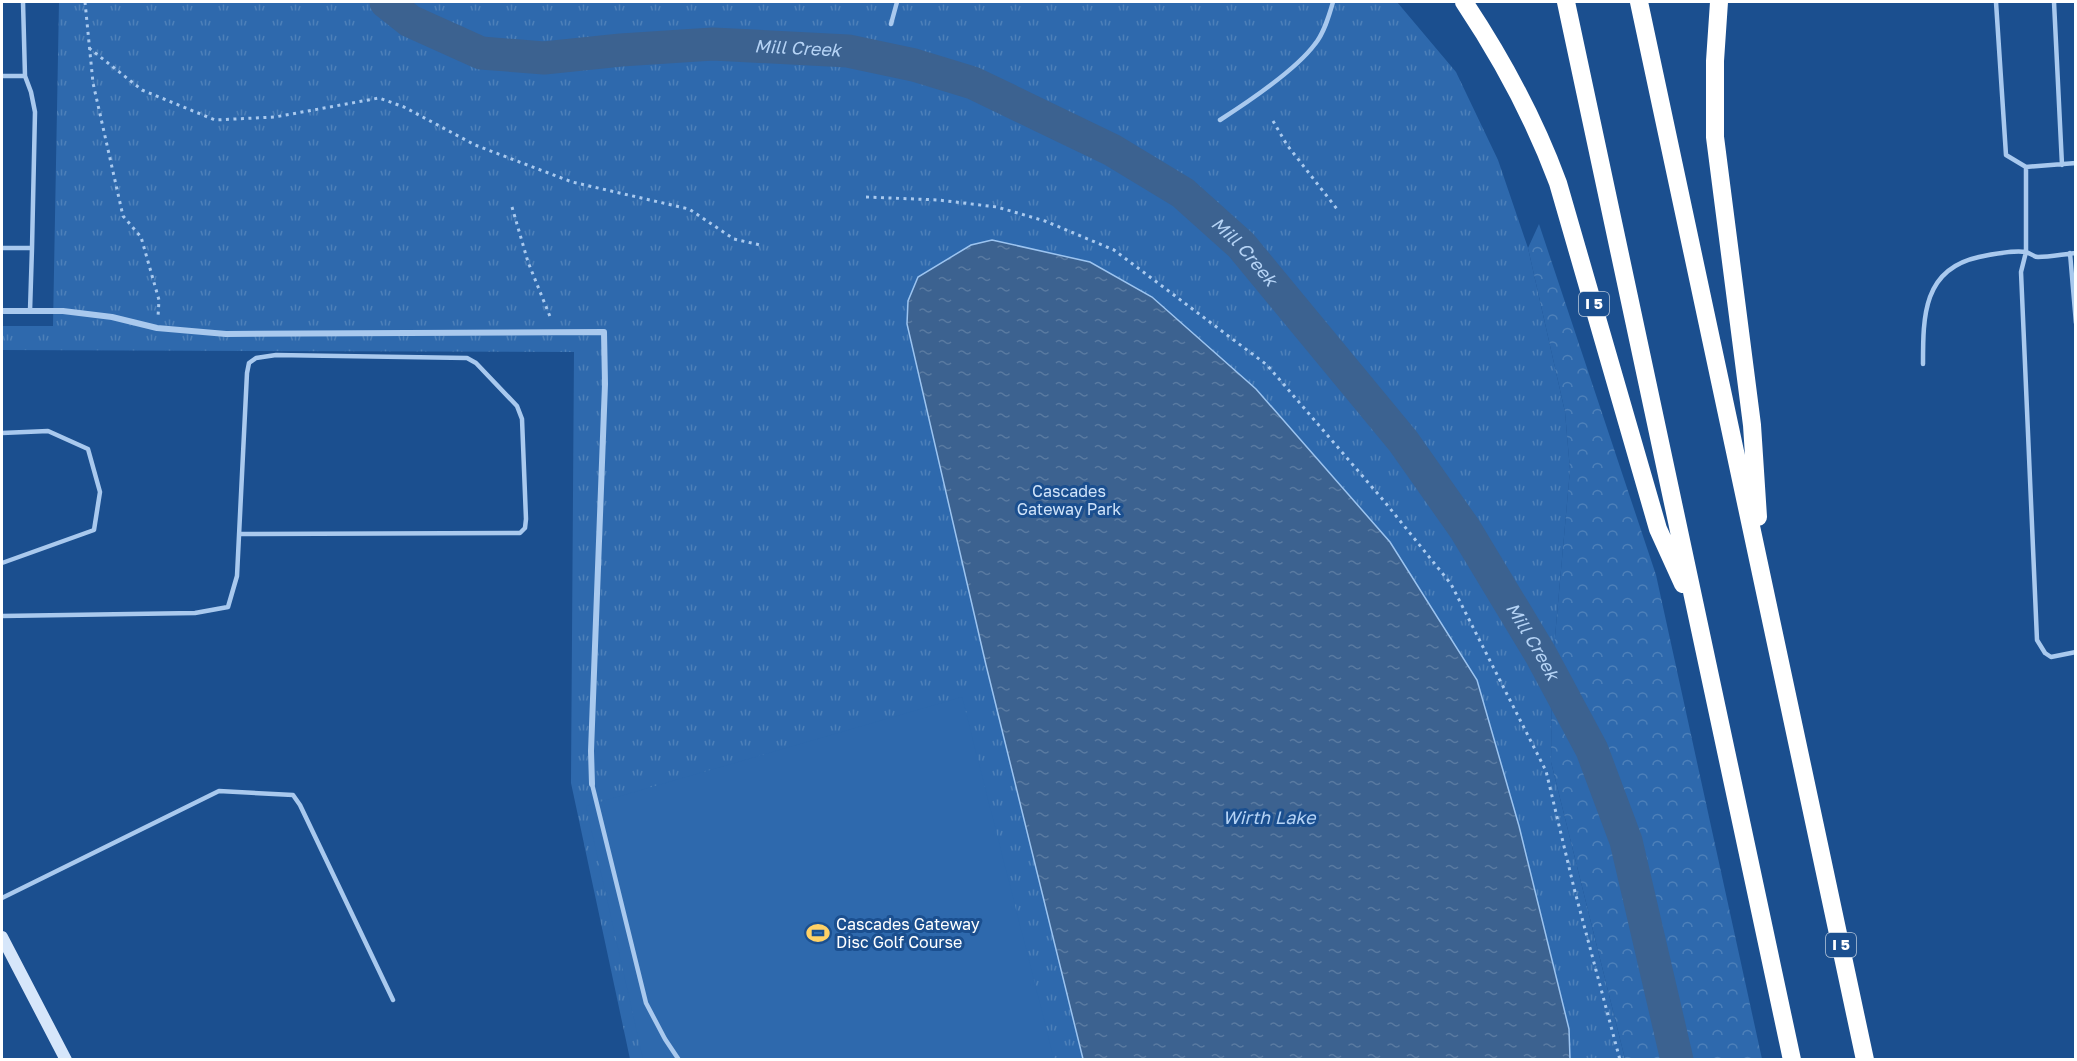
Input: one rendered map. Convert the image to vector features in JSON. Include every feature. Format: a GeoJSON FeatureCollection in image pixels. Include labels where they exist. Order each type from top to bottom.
{"type":"FeatureCollection","features":[{"type":"Feature","properties":{"kind":"highway","name":"I 5"},"geometry":{"type":"LineString","coordinates":[[1464,2],[1493,46],[1524,103],[1558,183],[1658,529],[1698,618]]}},
{"type":"Feature","properties":{"kind":"highway","name":"I 5"},"geometry":{"type":"LineString","coordinates":[[1566,2],[1792,1059]]}},
{"type":"Feature","properties":{"kind":"highway","name":"I 5"},"geometry":{"type":"LineString","coordinates":[[1639,2],[1865,1059]]}},
{"type":"Feature","properties":{"kind":"highway"},"geometry":{"type":"LineString","coordinates":[[1719,2],[1715,61],[1715,137],[1752,425],[1762,582]]}},
{"type":"Feature","properties":{"kind":"main road"},"geometry":{"type":"LineString","coordinates":[[2,937],[66,1059]]}},
{"type":"Feature","properties":{"kind":"street"},"geometry":{"type":"LineString","coordinates":[[2,311],[63,311],[112,317],[157,328],[226,334],[604,332],[605,384],[591,751],[592,784]]}},
{"type":"Feature","properties":{"kind":"lane"},"geometry":{"type":"LineString","coordinates":[[23,2],[25,76],[35,112],[30,311]]}},
{"type":"Feature","properties":{"kind":"lane"},"geometry":{"type":"LineString","coordinates":[[891,24],[897,2]]}},
{"type":"Feature","properties":{"kind":"lane"},"geometry":{"type":"LineString","coordinates":[[1220,120],[1249,101],[1315,44],[1324,28],[1333,2]]}},
{"type":"Feature","properties":{"kind":"lane"},"geometry":{"type":"LineString","coordinates":[[1996,2],[2006,155],[2026,167],[2076,163]]}},
{"type":"Feature","properties":{"kind":"lane"},"geometry":{"type":"LineString","coordinates":[[2055,2],[2062,165]]}},
{"type":"Feature","properties":{"kind":"lane"},"geometry":{"type":"LineString","coordinates":[[2,76],[25,76]]}},
{"type":"Feature","properties":{"kind":"lane"},"geometry":{"type":"LineString","coordinates":[[2026,167],[2026,252],[2021,272],[2037,640],[2045,653],[2051,657],[2076,652]]}},
{"type":"Feature","properties":{"kind":"lane"},"geometry":{"type":"LineString","coordinates":[[2,248],[32,248]]}},
{"type":"Feature","properties":{"kind":"lane"},"geometry":{"type":"LineString","coordinates":[[1923,364],[1925,308],[1929,296],[1941,277],[1951,267],[1966,259],[2026,252],[2036,257],[2073,253],[2076,323]]}},
{"type":"Feature","properties":{"kind":"lane"},"geometry":{"type":"LineString","coordinates":[[2,616],[195,613],[228,607],[237,576],[239,534],[249,363],[256,358],[276,355],[468,358],[477,363],[517,406],[522,419],[526,519],[525,528],[520,533],[239,534]]}},
{"type":"Feature","properties":{"kind":"lane"},"geometry":{"type":"LineString","coordinates":[[2,433],[48,431],[88,449],[100,492],[94,530],[2,563]]}},
{"type":"Feature","properties":{"kind":"lane"},"geometry":{"type":"LineString","coordinates":[[592,784],[646,1003],[665,1039],[679,1059]]}},
{"type":"Feature","properties":{"kind":"lane"},"geometry":{"type":"LineString","coordinates":[[2,898],[219,791],[293,795],[300,805],[393,1000]]}},
{"type":"Feature","properties":{"kind":"path"},"geometry":{"type":"LineString","coordinates":[[85,2],[93,83],[123,216],[141,237],[159,300],[157,328]]}},
{"type":"Feature","properties":{"kind":"path"},"geometry":{"type":"LineString","coordinates":[[89,48],[141,90],[215,120],[275,117],[379,98],[404,107],[474,145],[572,182],[689,209],[734,239],[760,245]]}},
{"type":"Feature","properties":{"kind":"path"},"geometry":{"type":"LineString","coordinates":[[1274,121],[1287,145],[1337,208]]}},
{"type":"Feature","properties":{"kind":"path"},"geometry":{"type":"LineString","coordinates":[[866,197],[938,200],[997,207],[1055,225],[1114,250],[1267,365],[1384,501],[1451,584],[1546,771],[1574,888],[1620,1059]]}},
{"type":"Feature","properties":{"kind":"path"},"geometry":{"type":"LineString","coordinates":[[512,207],[528,262],[556,333]]}},
{"type":"Feature","properties":{"kind":"green space","name":"Cascades Gateway Park"},"geometry":{"type":"Polygon","coordinates":[[[59,2],[1397,2],[1456,72],[1498,160],[1528,248],[1565,412],[1570,470],[1552,670],[1551,762],[1625,1059],[630,1059],[571,783],[574,352],[2,350],[2,326],[53,326],[59,2]]]}},
{"type":"Feature","properties":{"kind":"green space"},"geometry":{"type":"Polygon","coordinates":[[[1539,224],[1656,575],[1762,1059],[1625,1059],[1551,762],[1552,670],[1570,470],[1565,412],[1528,248],[1539,224]]]}},
{"type":"Feature","properties":{"kind":"green space","name":"Cascades Gateway Disc Golf Course"},"geometry":{"type":"Polygon","coordinates":[[[962,697],[1054,1059],[643,1059],[586,806],[962,697]]]}},
{"type":"Feature","properties":{"kind":"water","name":"Wirth Lake"},"geometry":{"type":"Polygon","coordinates":[[[992,240],[1090,262],[1152,297],[1256,389],[1390,542],[1477,680],[1519,826],[1569,1029],[1570,1059],[1083,1059],[986,665],[907,324],[908,301],[918,277],[971,245],[992,240]]]}},
{"type":"Feature","properties":{"kind":"waterway","name":"Mill Creek"},"geometry":{"type":"LineString","coordinates":[[386,2],[410,21],[481,53],[544,58],[713,44],[848,51],[914,65],[973,83],[1112,150],[1183,193],[1241,245],[1403,441],[1465,529],[1541,655],[1592,750],[1626,841],[1677,1060]]}},
{"type":"Feature","properties":{"kind":"place","name":"Cascades Gateway Disc Golf Course"},"geometry":{"type":"Point","coordinates":[818,933]}}]}
